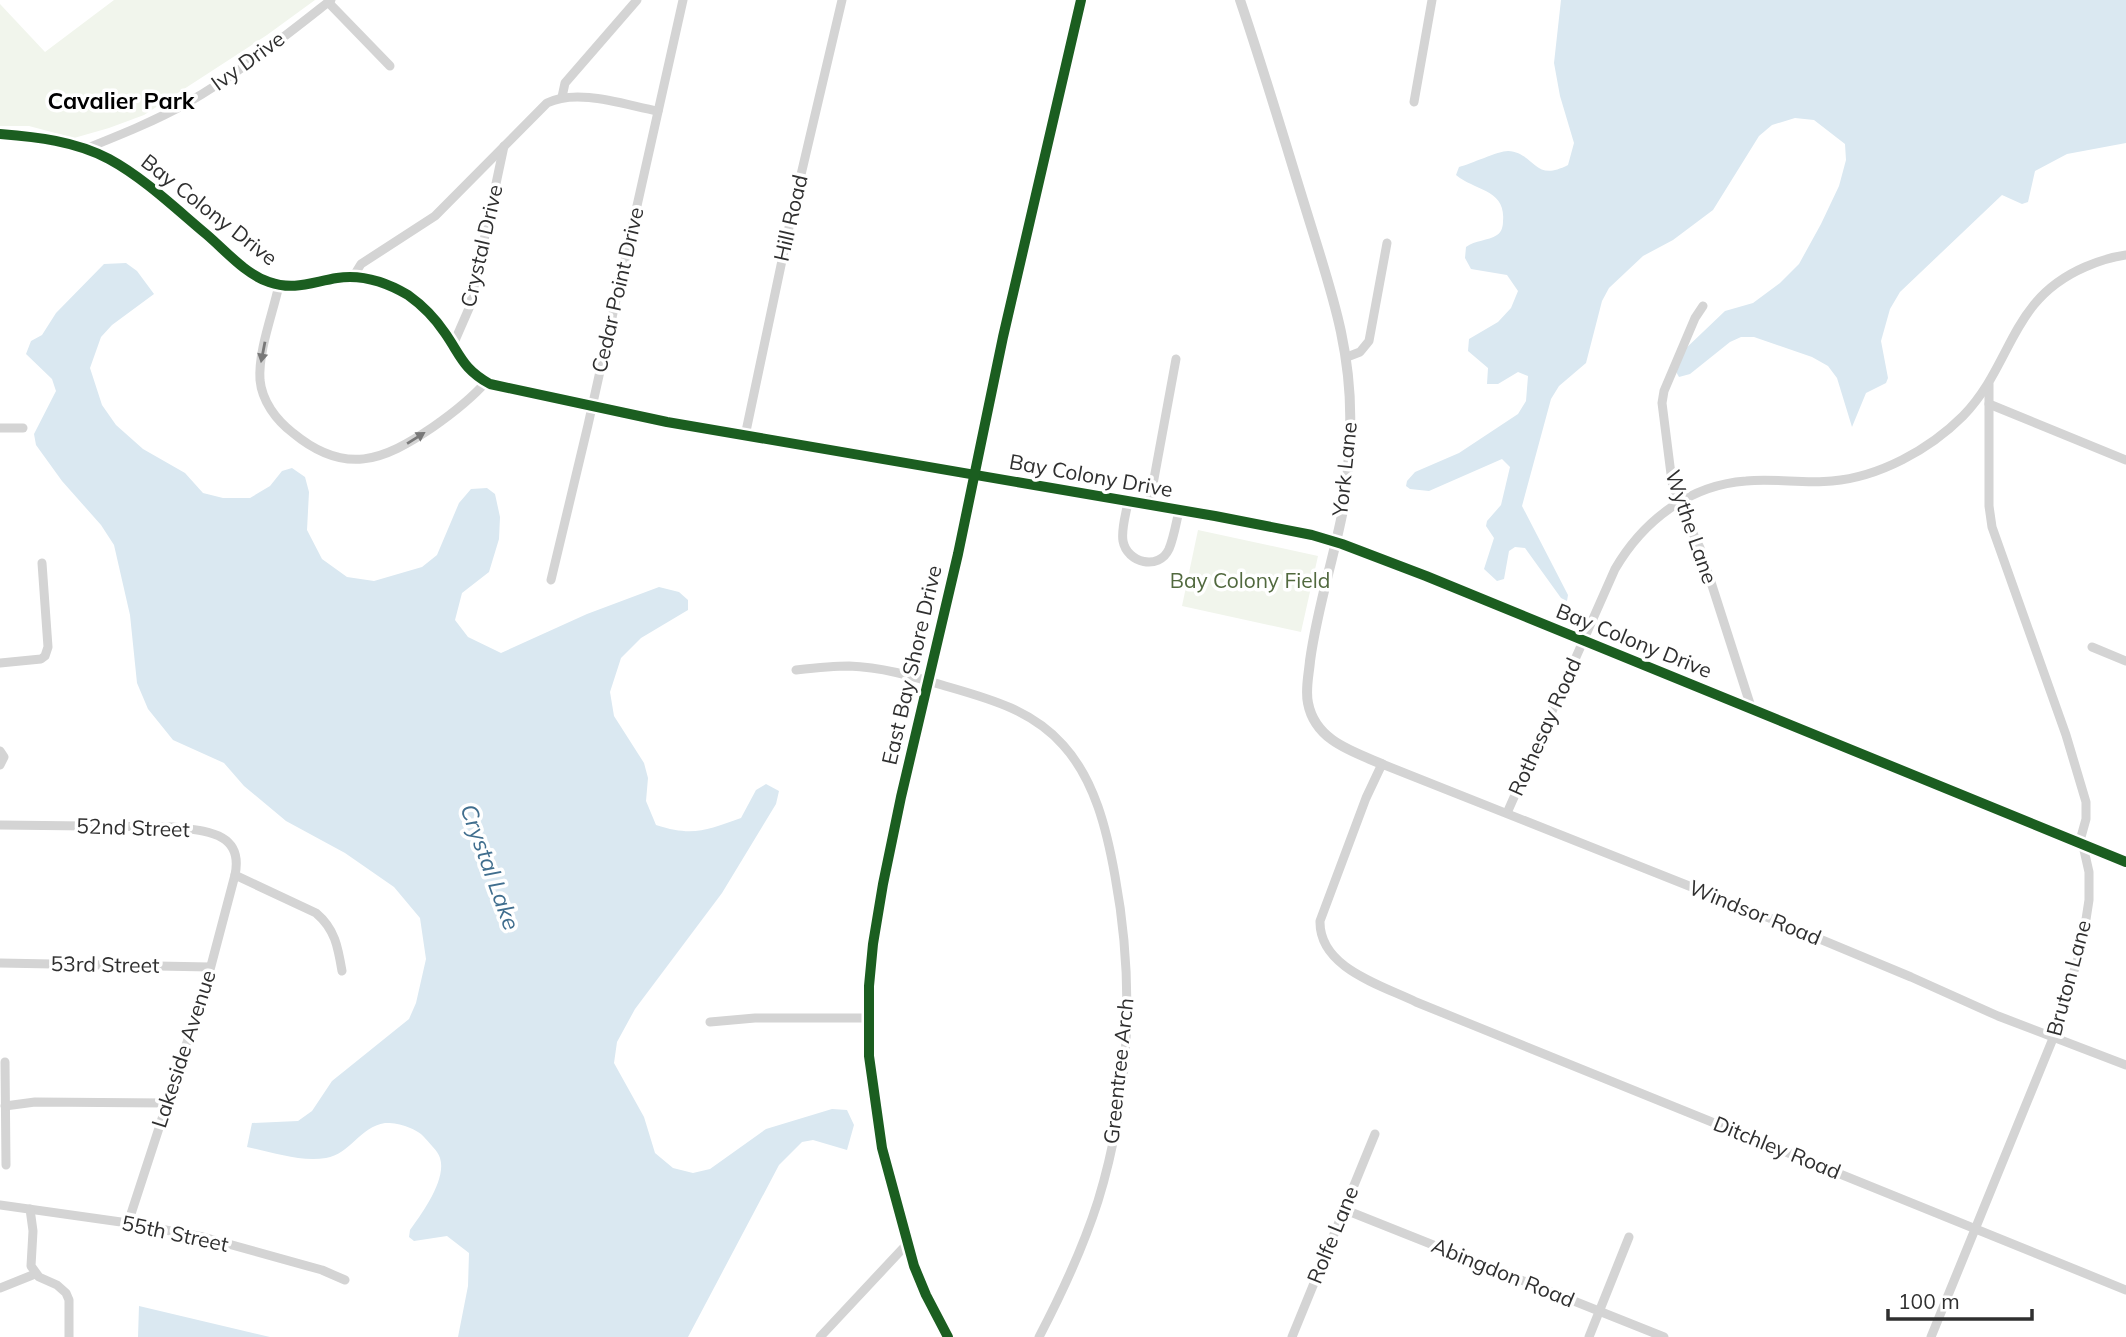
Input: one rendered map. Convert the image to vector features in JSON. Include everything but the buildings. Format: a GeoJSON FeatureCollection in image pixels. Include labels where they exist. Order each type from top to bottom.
{"type":"FeatureCollection","features":[{"type":"Feature","properties":{"kind":"street"},"geometry":{"type":"LineString","coordinates":[[562,97],[565,83],[637,0]]}},
{"type":"Feature","properties":{"kind":"street","name":"Cedar Point Drive"},"geometry":{"type":"LineString","coordinates":[[551,580],[683,0]]}},
{"type":"Feature","properties":{"kind":"street","name":"Hill Road"},"geometry":{"type":"LineString","coordinates":[[745,436],[786,239],[842,0]]}},
{"type":"Feature","properties":{"kind":"street","name":"East Bay Shore Drive"},"geometry":{"type":"LineString","coordinates":[[948,1337],[926,1295],[907,1244],[882,1148],[869,1056],[873,944],[901,797],[1081,0]]}},
{"type":"Feature","properties":{"kind":"street","name":"York Lane"},"geometry":{"type":"LineString","coordinates":[[1240,0],[1327,276],[1342,327],[1347,357],[1349,466],[1343,511],[1313,642],[1308,702],[1315,722],[1330,739],[1382,764]]}},
{"type":"Feature","properties":{"kind":"street"},"geometry":{"type":"LineString","coordinates":[[1414,102],[1432,0]]}},
{"type":"Feature","properties":{"kind":"street"},"geometry":{"type":"LineString","coordinates":[[329,1],[390,66]]}},
{"type":"Feature","properties":{"kind":"street","name":"Ivy Drive"},"geometry":{"type":"LineString","coordinates":[[85,149],[153,121],[230,77],[329,1]]}},
{"type":"Feature","properties":{"kind":"street"},"geometry":{"type":"LineString","coordinates":[[353,277],[360,264],[435,216],[547,103],[562,97],[579,96],[658,111]]}},
{"type":"Feature","properties":{"kind":"street","name":"Bay Colony Drive"},"geometry":{"type":"LineString","coordinates":[[0,134],[36,137],[85,149],[107,158],[166,200],[262,279],[296,287],[353,277],[383,282],[410,297],[434,318],[465,366],[486,382],[745,436],[1179,510],[1335,542],[2126,862]]}},
{"type":"Feature","properties":{"kind":"street","name":"Crystal Drive"},"geometry":{"type":"LineString","coordinates":[[453,345],[470,306],[505,145]]}},
{"type":"Feature","properties":{"kind":"street"},"geometry":{"type":"LineString","coordinates":[[1347,357],[1360,352],[1369,341],[1387,243]]}},
{"type":"Feature","properties":{"kind":"street","name":"Rothesay Road"},"geometry":{"type":"LineString","coordinates":[[1507,813],[1615,569],[1637,536],[1656,518],[1696,493],[1744,481],[1831,482],[1873,471],[1912,454],[1962,417],[1989,384],[2024,317],[2048,290],[2078,271],[2111,257],[2126,255]]}},
{"type":"Feature","properties":{"kind":"street"},"geometry":{"type":"LineString","coordinates":[[279,285],[265,343],[260,381],[263,395],[276,417],[288,430],[314,448],[341,458],[373,459],[413,440],[459,409],[486,382]]}},
{"type":"Feature","properties":{"kind":"street","name":"Wythe Lane"},"geometry":{"type":"LineString","coordinates":[[1703,306],[1695,318],[1664,391],[1662,402],[1668,461],[1678,502],[1700,548],[1752,710]]}},
{"type":"Feature","properties":{"kind":"street"},"geometry":{"type":"LineString","coordinates":[[1149,506],[1176,359]]}},
{"type":"Feature","properties":{"kind":"street","name":"Bruton Lane"},"geometry":{"type":"LineString","coordinates":[[1931,1337],[2054,1036],[2086,925],[2089,872],[2081,837],[2086,819],[2086,802],[2066,735],[1992,527],[1989,506],[1989,384]]}},
{"type":"Feature","properties":{"kind":"street"},"geometry":{"type":"LineString","coordinates":[[1989,404],[2126,460]]}},
{"type":"Feature","properties":{"kind":"street"},"geometry":{"type":"LineString","coordinates":[[0,428],[23,428]]}},
{"type":"Feature","properties":{"kind":"street"},"geometry":{"type":"LineString","coordinates":[[1128,502],[1124,544],[1131,556],[1145,562],[1159,560],[1169,549],[1179,510]]}},
{"type":"Feature","properties":{"kind":"street"},"geometry":{"type":"LineString","coordinates":[[0,663],[41,659],[46,656],[48,648],[42,563]]}},
{"type":"Feature","properties":{"kind":"street"},"geometry":{"type":"LineString","coordinates":[[2092,647],[2126,661]]}},
{"type":"Feature","properties":{"kind":"street","name":"Greentree Arch"},"geometry":{"type":"LineString","coordinates":[[796,670],[849,666],[900,673],[1011,706],[1047,729],[1063,746],[1082,771],[1095,799],[1118,893],[1127,974],[1128,1010],[1121,1094],[1113,1141],[1097,1203],[1083,1243],[1039,1337]]}},
{"type":"Feature","properties":{"kind":"street"},"geometry":{"type":"LineString","coordinates":[[0,751],[4,758],[0,765]]}},
{"type":"Feature","properties":{"kind":"street","name":"Windsor Road"},"geometry":{"type":"LineString","coordinates":[[1382,764],[1842,948],[1998,1016],[2126,1065]]}},
{"type":"Feature","properties":{"kind":"street","name":"Ditchley Road"},"geometry":{"type":"LineString","coordinates":[[1382,764],[1366,798],[1323,912],[1320,930],[1326,946],[1356,974],[1427,1007],[2126,1290]]}},
{"type":"Feature","properties":{"kind":"street","name":"52nd Street"},"geometry":{"type":"LineString","coordinates":[[0,825],[174,827],[219,834],[230,844],[237,857],[235,875]]}},
{"type":"Feature","properties":{"kind":"street"},"geometry":{"type":"LineString","coordinates":[[235,875],[316,913],[324,920],[336,939],[342,971]]}},
{"type":"Feature","properties":{"kind":"street","name":"Lakeside Avenue"},"geometry":{"type":"LineString","coordinates":[[128,1223],[211,967],[235,875]]}},
{"type":"Feature","properties":{"kind":"street","name":"53rd Street"},"geometry":{"type":"LineString","coordinates":[[0,963],[211,967]]}},
{"type":"Feature","properties":{"kind":"street"},"geometry":{"type":"LineString","coordinates":[[710,1022],[755,1018],[869,1018]]}},
{"type":"Feature","properties":{"kind":"street"},"geometry":{"type":"LineString","coordinates":[[5,1062],[6,1165]]}},
{"type":"Feature","properties":{"kind":"street"},"geometry":{"type":"LineString","coordinates":[[5,1106],[35,1102],[166,1103]]}},
{"type":"Feature","properties":{"kind":"street","name":"Rolfe Lane"},"geometry":{"type":"LineString","coordinates":[[1292,1337],[1375,1134]]}},
{"type":"Feature","properties":{"kind":"street","name":"55th Street"},"geometry":{"type":"LineString","coordinates":[[0,1205],[128,1223],[203,1237],[322,1270],[345,1280]]}},
{"type":"Feature","properties":{"kind":"street"},"geometry":{"type":"LineString","coordinates":[[30,1209],[32,1266],[35,1274],[62,1288],[66,1293],[69,1300],[69,1337]]}},
{"type":"Feature","properties":{"kind":"street","name":"Abingdon Road"},"geometry":{"type":"LineString","coordinates":[[1343,1209],[1664,1337]]}},
{"type":"Feature","properties":{"kind":"street"},"geometry":{"type":"LineString","coordinates":[[1589,1337],[1629,1237]]}},
{"type":"Feature","properties":{"kind":"street"},"geometry":{"type":"LineString","coordinates":[[820,1337],[907,1244]]}},
{"type":"Feature","properties":{"kind":"street"},"geometry":{"type":"LineString","coordinates":[[0,1288],[35,1274]]}},
{"type":"Feature","properties":{"kind":"green space"},"geometry":{"type":"Polygon","coordinates":[[[114,0],[315,0],[267,35],[144,115],[74,138],[29,126],[0,126],[0,4],[45,52],[114,0]]]}},
{"type":"Feature","properties":{"kind":"green space","name":"Bay Colony Field"},"geometry":{"type":"Polygon","coordinates":[[[1198,530],[1318,556],[1301,632],[1182,606],[1198,530]]]}},
{"type":"Feature","properties":{"kind":"water"},"geometry":{"type":"Polygon","coordinates":[[[1561,0],[2126,0],[2126,143],[2067,154],[2035,171],[2028,202],[2022,204],[2002,195],[1900,292],[1890,309],[1881,341],[1888,378],[1886,383],[1866,393],[1852,427],[1837,378],[1828,366],[1812,357],[1754,337],[1741,337],[1730,342],[1690,374],[1679,377],[1675,370],[1682,352],[1725,311],[1753,303],[1780,283],[1799,264],[1839,186],[1846,160],[1845,144],[1814,120],[1795,118],[1772,125],[1759,136],[1713,210],[1673,240],[1643,256],[1609,288],[1602,301],[1586,363],[1559,386],[1551,399],[1522,506],[1568,595],[1567,601],[1561,598],[1525,548],[1515,547],[1509,551],[1504,579],[1497,581],[1484,569],[1494,538],[1486,526],[1487,521],[1501,505],[1510,467],[1502,459],[1429,491],[1406,486],[1415,472],[1459,453],[1518,414],[1526,401],[1528,376],[1518,372],[1498,384],[1487,384],[1488,368],[1468,351],[1469,339],[1498,322],[1511,308],[1518,291],[1507,275],[1471,269],[1465,258],[1466,247],[1500,232],[1503,210],[1500,203],[1488,192],[1456,175],[1459,167],[1508,151],[1517,153],[1535,166],[1548,171],[1568,165],[1574,143],[1560,96],[1554,63],[1561,0]]]}},
{"type":"Feature","properties":{"kind":"water","name":"Crystal Lake"},"geometry":{"type":"Polygon","coordinates":[[[126,263],[137,271],[154,294],[112,325],[101,337],[90,368],[102,405],[116,425],[143,449],[185,473],[203,493],[223,498],[250,498],[270,486],[282,471],[292,468],[305,477],[309,492],[307,530],[322,559],[347,577],[374,581],[422,567],[437,555],[459,503],[471,489],[487,488],[495,494],[500,517],[499,539],[489,572],[462,593],[455,620],[468,637],[501,653],[587,614],[659,587],[679,592],[688,600],[688,610],[641,638],[621,658],[610,692],[614,716],[644,763],[648,778],[646,801],[656,825],[680,831],[709,829],[741,818],[756,790],[766,784],[779,791],[776,804],[722,893],[635,1009],[617,1042],[614,1063],[644,1117],[655,1153],[673,1168],[693,1173],[710,1169],[766,1129],[832,1109],[847,1110],[854,1125],[847,1150],[813,1140],[802,1142],[779,1165],[688,1337],[458,1337],[468,1286],[469,1253],[447,1236],[414,1241],[409,1237],[410,1230],[427,1206],[440,1176],[440,1158],[421,1134],[406,1126],[385,1123],[376,1125],[334,1156],[316,1159],[296,1158],[247,1147],[252,1123],[298,1121],[312,1111],[332,1081],[409,1019],[416,1003],[426,959],[420,918],[394,887],[345,853],[286,821],[244,786],[224,763],[173,740],[148,709],[137,683],[130,615],[114,545],[36,445],[34,434],[56,391],[52,379],[26,354],[31,341],[42,335],[56,313],[104,264],[126,263]]]}},
{"type":"Feature","properties":{"kind":"water"},"geometry":{"type":"Polygon","coordinates":[[[139,1306],[270,1337],[138,1337],[139,1306]]]}},
{"type":"Feature","properties":{"kind":"cycle path"},"geometry":{"type":"LineString","coordinates":[[948,1337],[914,1266],[882,1148],[869,1056],[869,986],[873,944],[901,797],[1081,0]]}},
{"type":"Feature","properties":{"kind":"cycle path"},"geometry":{"type":"LineString","coordinates":[[0,134],[69,144],[109,159],[159,194],[244,268],[269,282],[295,286],[356,277],[374,280],[400,290],[428,312],[468,367],[490,384],[667,422],[1312,535],[1426,576],[2126,862]]}},
{"type":"Feature","properties":{"kind":"district","name":"Cavalier Park"},"geometry":{"type":"Point","coordinates":[121,101]}}]}
